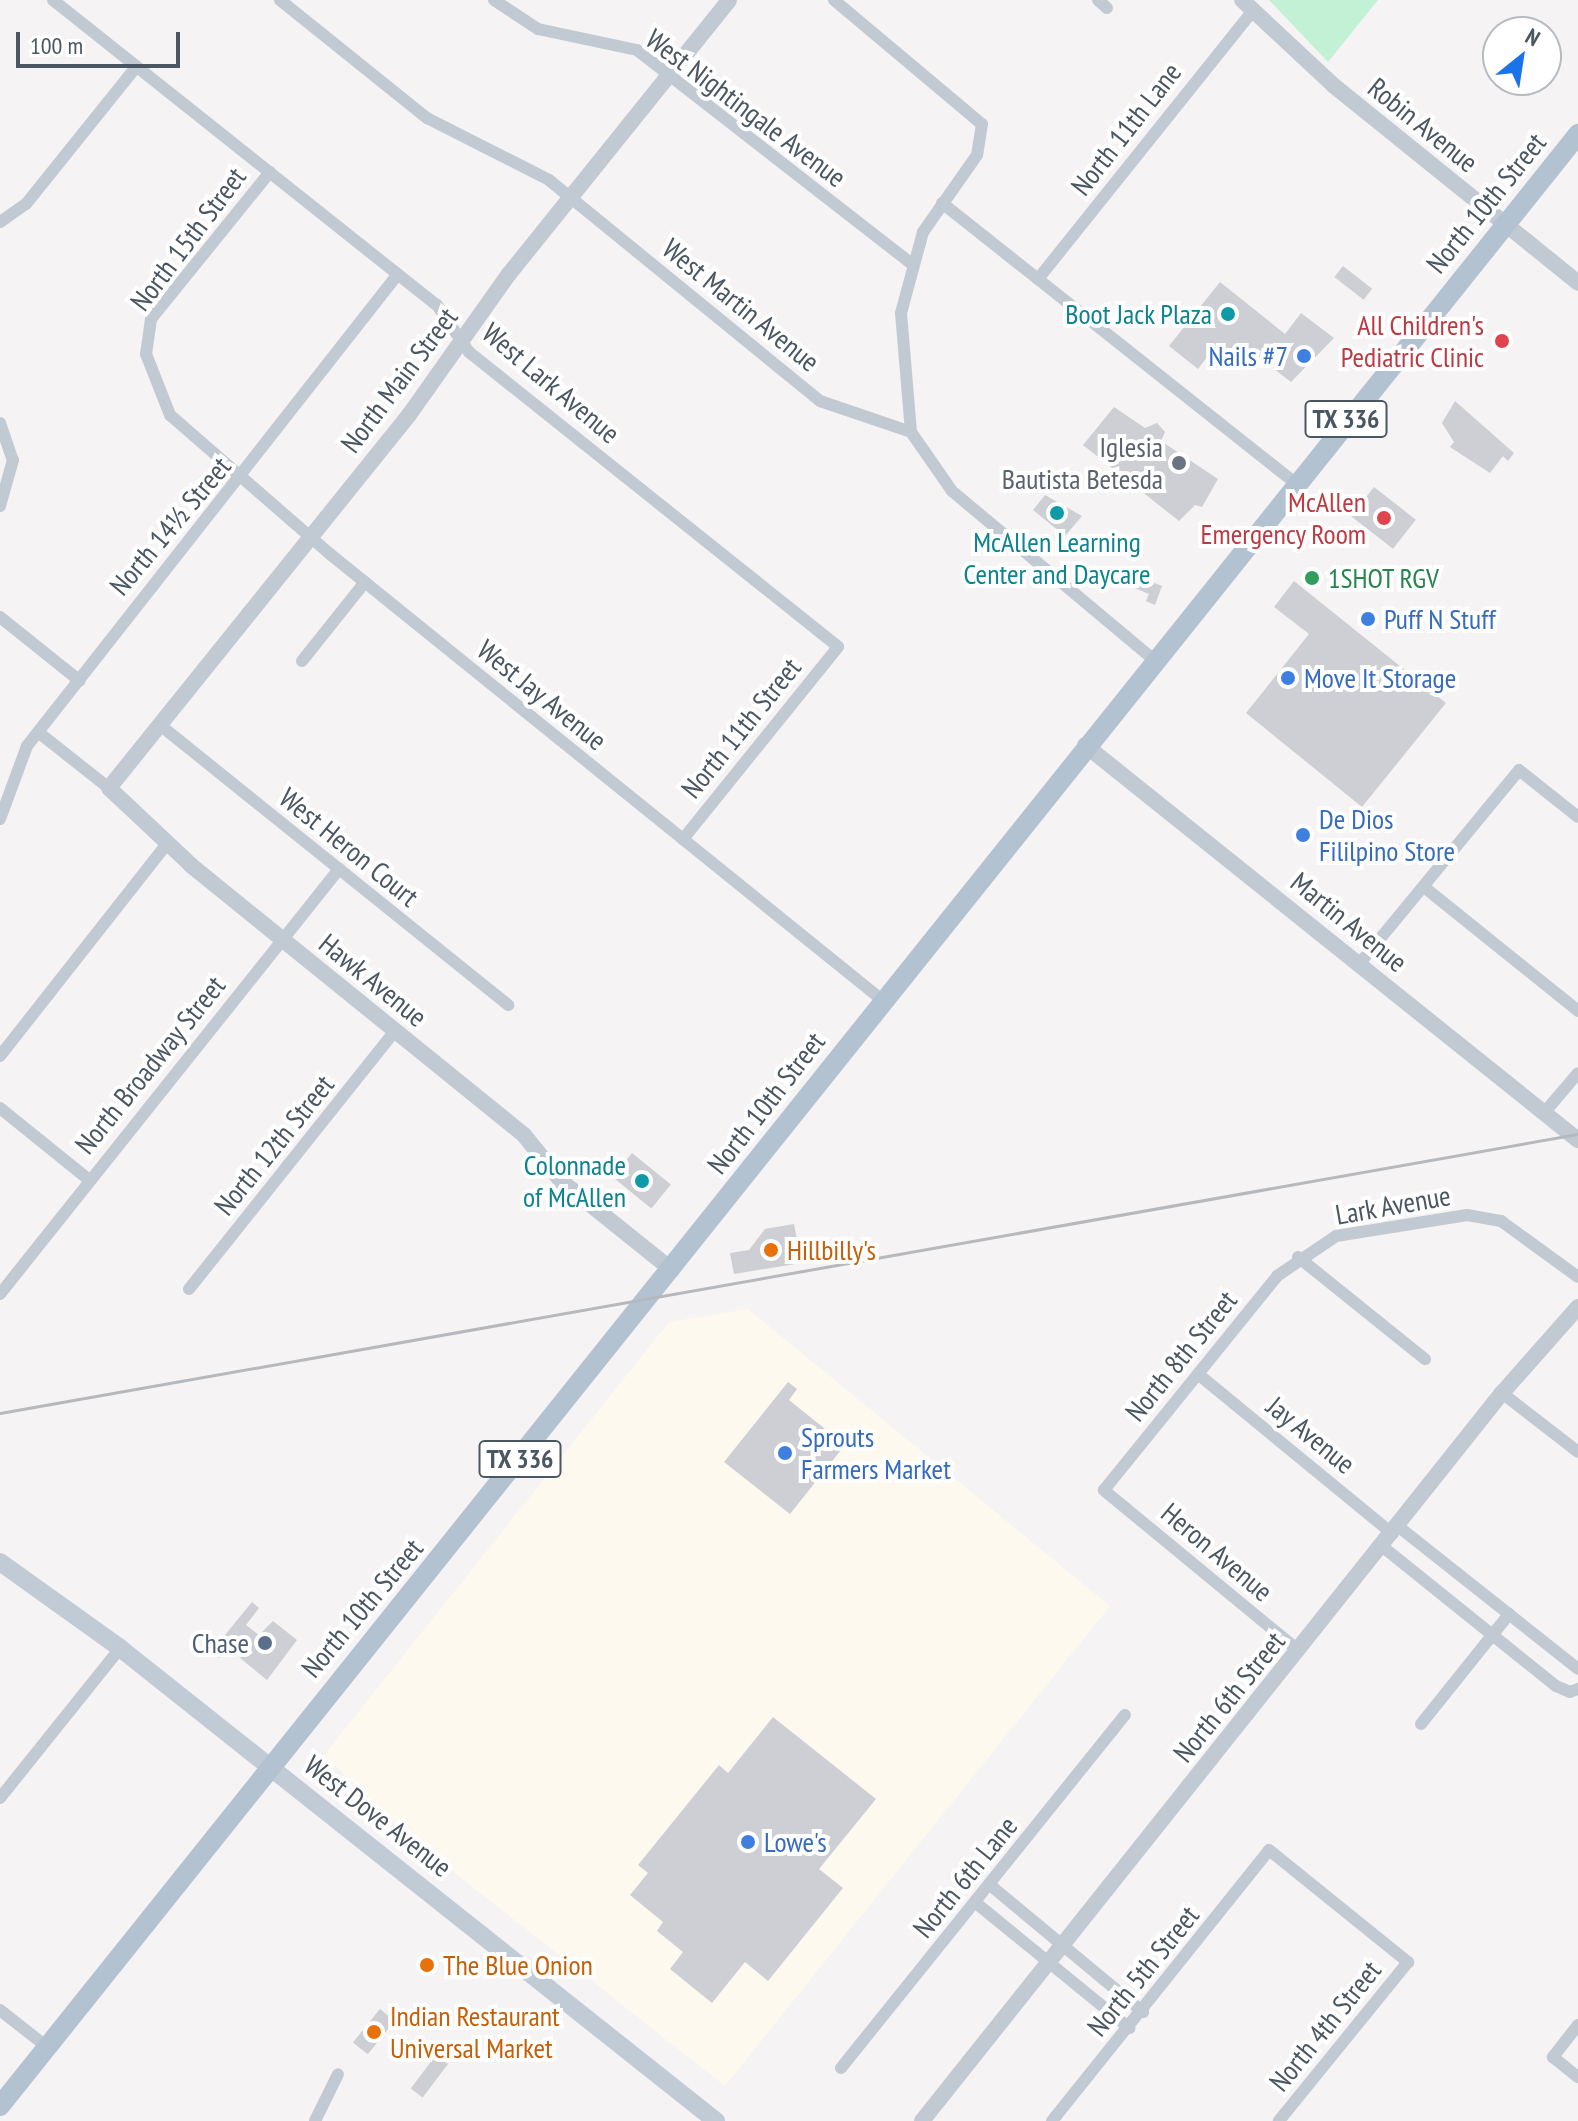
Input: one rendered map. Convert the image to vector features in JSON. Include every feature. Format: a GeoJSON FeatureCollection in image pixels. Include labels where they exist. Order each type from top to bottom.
{"type":"FeatureCollection","features":[{"type":"Feature","properties":{"kind":"main road","name":"North 10th Street"},"geometry":{"type":"LineString","coordinates":[[0,2106],[268,1766],[672,1270],[881,999],[1294,482],[1578,134]]}},
{"type":"Feature","properties":{"kind":"main road","name":"West Dove Avenue"},"geometry":{"type":"LineString","coordinates":[[0,1562],[120,1648],[716,2121]]}},
{"type":"Feature","properties":{"kind":"street","name":"West Lark Avenue"},"geometry":{"type":"LineString","coordinates":[[53,0],[398,274],[452,321],[461,342],[838,647]]}},
{"type":"Feature","properties":{"kind":"street","name":"West Martin Avenue"},"geometry":{"type":"LineString","coordinates":[[280,0],[427,118],[538,173],[820,401],[911,432]]}},
{"type":"Feature","properties":{"kind":"street","name":"West Nightingale Avenue"},"geometry":{"type":"LineString","coordinates":[[494,0],[538,29],[637,50],[913,265]]}},
{"type":"Feature","properties":{"kind":"street","name":"North Main Street"},"geometry":{"type":"LineString","coordinates":[[109,788],[311,537],[571,198],[729,0]]}},
{"type":"Feature","properties":{"kind":"street"},"geometry":{"type":"LineString","coordinates":[[834,0],[975,113],[982,124],[977,155],[942,203],[913,265],[901,313],[911,432],[952,491],[1154,660]]}},
{"type":"Feature","properties":{"kind":"street","name":"Robin Avenue"},"geometry":{"type":"LineString","coordinates":[[1247,5],[1504,226],[1578,283]]}},
{"type":"Feature","properties":{"kind":"street","name":"North 11th Lane"},"geometry":{"type":"LineString","coordinates":[[1038,279],[1247,5]]}},
{"type":"Feature","properties":{"kind":"street"},"geometry":{"type":"LineString","coordinates":[[0,222],[26,204],[136,67]]}},
{"type":"Feature","properties":{"kind":"street","name":"North 15th Street"},"geometry":{"type":"LineString","coordinates":[[177,424],[149,366],[145,338],[151,319],[270,172]]}},
{"type":"Feature","properties":{"kind":"street"},"geometry":{"type":"LineString","coordinates":[[942,203],[1294,482]]}},
{"type":"Feature","properties":{"kind":"street","name":"North 14½ Street"},"geometry":{"type":"LineString","coordinates":[[0,819],[21,757],[38,732],[80,681],[159,571],[240,480],[398,274]]}},
{"type":"Feature","properties":{"kind":"street"},"geometry":{"type":"LineString","coordinates":[[0,423],[13,460],[0,506]]}},
{"type":"Feature","properties":{"kind":"street","name":"West Jay Avenue"},"geometry":{"type":"LineString","coordinates":[[177,424],[240,480],[881,999]]}},
{"type":"Feature","properties":{"kind":"street"},"geometry":{"type":"LineString","coordinates":[[302,661],[365,582]]}},
{"type":"Feature","properties":{"kind":"street"},"geometry":{"type":"LineString","coordinates":[[0,617],[80,681]]}},
{"type":"Feature","properties":{"kind":"street","name":"North 11th Street"},"geometry":{"type":"LineString","coordinates":[[683,839],[838,647]]}},
{"type":"Feature","properties":{"kind":"street","name":"West Heron Court"},"geometry":{"type":"LineString","coordinates":[[160,725],[508,1005]]}},
{"type":"Feature","properties":{"kind":"street","name":"Hawk Avenue"},"geometry":{"type":"LineString","coordinates":[[38,732],[109,788],[167,844],[282,940],[524,1135],[562,1182],[672,1270]]}},
{"type":"Feature","properties":{"kind":"street","name":"Martin Avenue"},"geometry":{"type":"LineString","coordinates":[[1085,745],[1578,1140]]}},
{"type":"Feature","properties":{"kind":"street"},"geometry":{"type":"LineString","coordinates":[[1360,963],[1519,770],[1578,817]]}},
{"type":"Feature","properties":{"kind":"street"},"geometry":{"type":"LineString","coordinates":[[0,1056],[167,844]]}},
{"type":"Feature","properties":{"kind":"street","name":"North Broadway Street"},"geometry":{"type":"LineString","coordinates":[[0,1294],[88,1179],[339,869]]}},
{"type":"Feature","properties":{"kind":"street"},"geometry":{"type":"LineString","coordinates":[[1424,887],[1578,1011]]}},
{"type":"Feature","properties":{"kind":"street","name":"North 12th Street"},"geometry":{"type":"LineString","coordinates":[[189,1289],[395,1031]]}},
{"type":"Feature","properties":{"kind":"street"},"geometry":{"type":"LineString","coordinates":[[1544,1113],[1578,1073]]}},
{"type":"Feature","properties":{"kind":"street"},"geometry":{"type":"LineString","coordinates":[[0,1108],[88,1179]]}},
{"type":"Feature","properties":{"kind":"street","name":"Lark Avenue"},"geometry":{"type":"LineString","coordinates":[[1298,1257],[1336,1236],[1467,1215],[1501,1221],[1578,1277]]}},
{"type":"Feature","properties":{"kind":"street"},"geometry":{"type":"LineString","coordinates":[[1298,1257],[1425,1359]]}},
{"type":"Feature","properties":{"kind":"street","name":"North 8th Street"},"geometry":{"type":"LineString","coordinates":[[1104,1490],[1298,1257]]}},
{"type":"Feature","properties":{"kind":"street","name":"North 6th Street"},"geometry":{"type":"LineString","coordinates":[[922,2121],[1392,1536],[1502,1393],[1578,1307]]}},
{"type":"Feature","properties":{"kind":"street","name":"Jay Avenue"},"geometry":{"type":"LineString","coordinates":[[1198,1374],[1392,1536],[1492,1635],[1556,1686],[1570,1692],[1578,1689]]}},
{"type":"Feature","properties":{"kind":"street"},"geometry":{"type":"LineString","coordinates":[[1502,1393],[1576,1447]]}},
{"type":"Feature","properties":{"kind":"street","name":"Heron Avenue"},"geometry":{"type":"LineString","coordinates":[[1104,1490],[1299,1651]]}},
{"type":"Feature","properties":{"kind":"street","name":"Jay Avenue"},"geometry":{"type":"LineString","coordinates":[[1392,1536],[1509,1614],[1578,1669]]}},
{"type":"Feature","properties":{"kind":"street"},"geometry":{"type":"LineString","coordinates":[[1421,1724],[1509,1614]]}},
{"type":"Feature","properties":{"kind":"street"},"geometry":{"type":"LineString","coordinates":[[0,1798],[120,1648]]}},
{"type":"Feature","properties":{"kind":"street","name":"North 6th Lane"},"geometry":{"type":"LineString","coordinates":[[841,2068],[1125,1715]]}},
{"type":"Feature","properties":{"kind":"street","name":"North 5th Street"},"geometry":{"type":"LineString","coordinates":[[1052,2121],[1143,2012],[1269,1850],[1408,1962]]}},
{"type":"Feature","properties":{"kind":"street"},"geometry":{"type":"LineString","coordinates":[[990,1885],[1143,2012]]}},
{"type":"Feature","properties":{"kind":"street"},"geometry":{"type":"LineString","coordinates":[[976,1903],[1129,2028]]}},
{"type":"Feature","properties":{"kind":"street","name":"North 4th Street"},"geometry":{"type":"LineString","coordinates":[[1279,2121],[1408,1962]]}},
{"type":"Feature","properties":{"kind":"street"},"geometry":{"type":"LineString","coordinates":[[0,2010],[47,2047]]}},
{"type":"Feature","properties":{"kind":"street"},"geometry":{"type":"LineString","coordinates":[[1578,2025],[1553,2057],[1578,2077]]}},
{"type":"Feature","properties":{"kind":"street"},"geometry":{"type":"LineString","coordinates":[[315,2121],[338,2074]]}},
{"type":"Feature","properties":{"kind":"shaded area"},"geometry":{"type":"Polygon","coordinates":[[[748,1309],[1110,1606],[725,2086],[408,1836],[324,1755],[669,1322],[748,1309]]]}},
{"type":"Feature","properties":{"kind":"green space"},"geometry":{"type":"Polygon","coordinates":[[[1269,0],[1378,0],[1328,62],[1269,0]]]}},
{"type":"Feature","properties":{"kind":"building"},"geometry":{"type":"Polygon","coordinates":[[[1343,266],[1372,289],[1364,300],[1334,277],[1343,266]]]}},
{"type":"Feature","properties":{"kind":"building","name":"Boot Jack Plaza"},"geometry":{"type":"Polygon","coordinates":[[[1220,282],[1285,334],[1301,313],[1334,338],[1291,382],[1246,347],[1213,349],[1198,369],[1169,346],[1220,282]]]}},
{"type":"Feature","properties":{"kind":"building"},"geometry":{"type":"Polygon","coordinates":[[[1455,401],[1514,453],[1508,461],[1503,456],[1490,473],[1450,447],[1454,442],[1442,423],[1455,401]]]}},
{"type":"Feature","properties":{"kind":"building"},"geometry":{"type":"Polygon","coordinates":[[[1114,407],[1145,428],[1157,423],[1165,432],[1161,441],[1218,479],[1202,507],[1195,505],[1179,521],[1083,445],[1114,407]]]}},
{"type":"Feature","properties":{"kind":"building","name":"McAllen Emergency Room"},"geometry":{"type":"Polygon","coordinates":[[[1374,487],[1416,520],[1393,549],[1351,516],[1374,487]]]}},
{"type":"Feature","properties":{"kind":"building","name":"McAllen Learning Center and Daycare"},"geometry":{"type":"Polygon","coordinates":[[[1045,495],[1082,516],[1065,536],[1033,510],[1045,495]]]}},
{"type":"Feature","properties":{"kind":"building"},"geometry":{"type":"Polygon","coordinates":[[[1132,567],[1140,570],[1137,576],[1162,586],[1155,605],[1146,601],[1149,594],[1125,584],[1132,567]]]}},
{"type":"Feature","properties":{"kind":"building"},"geometry":{"type":"Polygon","coordinates":[[[1294,581],[1446,703],[1362,807],[1246,713],[1309,634],[1274,607],[1294,581]]]}},
{"type":"Feature","properties":{"kind":"building","name":"Colonnade of McAllen"},"geometry":{"type":"Polygon","coordinates":[[[632,1153],[671,1184],[651,1209],[612,1177],[632,1153]]]}},
{"type":"Feature","properties":{"kind":"building","name":"Hillbilly's"},"geometry":{"type":"Polygon","coordinates":[[[794,1224],[801,1263],[734,1274],[730,1253],[749,1250],[765,1229],[794,1224]]]}},
{"type":"Feature","properties":{"kind":"building","name":"Sprouts Farmers Market"},"geometry":{"type":"Polygon","coordinates":[[[788,1382],[797,1389],[789,1400],[845,1445],[790,1514],[724,1462],[788,1382]]]}},
{"type":"Feature","properties":{"kind":"building","name":"Chase"},"geometry":{"type":"Polygon","coordinates":[[[252,1602],[259,1608],[246,1625],[259,1635],[273,1621],[297,1640],[267,1680],[240,1658],[246,1651],[233,1640],[219,1658],[211,1652],[252,1602]]]}},
{"type":"Feature","properties":{"kind":"building","name":"Lowe's"},"geometry":{"type":"Polygon","coordinates":[[[773,1717],[876,1799],[819,1869],[843,1888],[768,1981],[745,1962],[712,2003],[670,1969],[683,1952],[657,1931],[663,1922],[630,1895],[648,1873],[638,1865],[719,1765],[728,1773],[773,1717]]]}},
{"type":"Feature","properties":{"kind":"building","name":"Indian Restaurant Universal Market"},"geometry":{"type":"Polygon","coordinates":[[[380,2009],[395,2021],[368,2054],[353,2042],[380,2009]]]}},
{"type":"Feature","properties":{"kind":"building"},"geometry":{"type":"Polygon","coordinates":[[[436,2055],[448,2064],[423,2098],[411,2089],[436,2055]]]}},
{"type":"Feature","properties":{"kind":"railway"},"geometry":{"type":"LineString","coordinates":[[0,1413],[1578,1134]]}},
{"type":"Feature","properties":{"kind":"place","name":"Boot Jack Plaza"},"geometry":{"type":"Point","coordinates":[1228,314]}},
{"type":"Feature","properties":{"kind":"place","name":"All Children's Pediatric Clinic"},"geometry":{"type":"Point","coordinates":[1502,341]}},
{"type":"Feature","properties":{"kind":"place","name":"Nails #7"},"geometry":{"type":"Point","coordinates":[1304,356]}},
{"type":"Feature","properties":{"kind":"place","name":"Iglesia Bautista Betesda"},"geometry":{"type":"Point","coordinates":[1179,463]}},
{"type":"Feature","properties":{"kind":"place","name":"McAllen Learning Center and Daycare"},"geometry":{"type":"Point","coordinates":[1057,513]}},
{"type":"Feature","properties":{"kind":"place","name":"McAllen Emergency Room"},"geometry":{"type":"Point","coordinates":[1384,518]}},
{"type":"Feature","properties":{"kind":"place","name":"1SHOT RGV"},"geometry":{"type":"Point","coordinates":[1312,578]}},
{"type":"Feature","properties":{"kind":"place","name":"Puff N Stuff"},"geometry":{"type":"Point","coordinates":[1368,619]}},
{"type":"Feature","properties":{"kind":"place","name":"Move It Storage"},"geometry":{"type":"Point","coordinates":[1288,678]}},
{"type":"Feature","properties":{"kind":"place","name":"De Dios Fililpino Store"},"geometry":{"type":"Point","coordinates":[1303,835]}},
{"type":"Feature","properties":{"kind":"place","name":"Colonnade of McAllen"},"geometry":{"type":"Point","coordinates":[642,1181]}},
{"type":"Feature","properties":{"kind":"place","name":"Hillbilly's"},"geometry":{"type":"Point","coordinates":[771,1250]}},
{"type":"Feature","properties":{"kind":"place","name":"Sprouts Farmers Market"},"geometry":{"type":"Point","coordinates":[785,1453]}},
{"type":"Feature","properties":{"kind":"place","name":"Chase"},"geometry":{"type":"Point","coordinates":[265,1643]}},
{"type":"Feature","properties":{"kind":"place","name":"Lowe's"},"geometry":{"type":"Point","coordinates":[748,1842]}},
{"type":"Feature","properties":{"kind":"place","name":"The Blue Onion"},"geometry":{"type":"Point","coordinates":[427,1965]}},
{"type":"Feature","properties":{"kind":"place","name":"Indian Restaurant Universal Market"},"geometry":{"type":"Point","coordinates":[374,2032]}}]}
